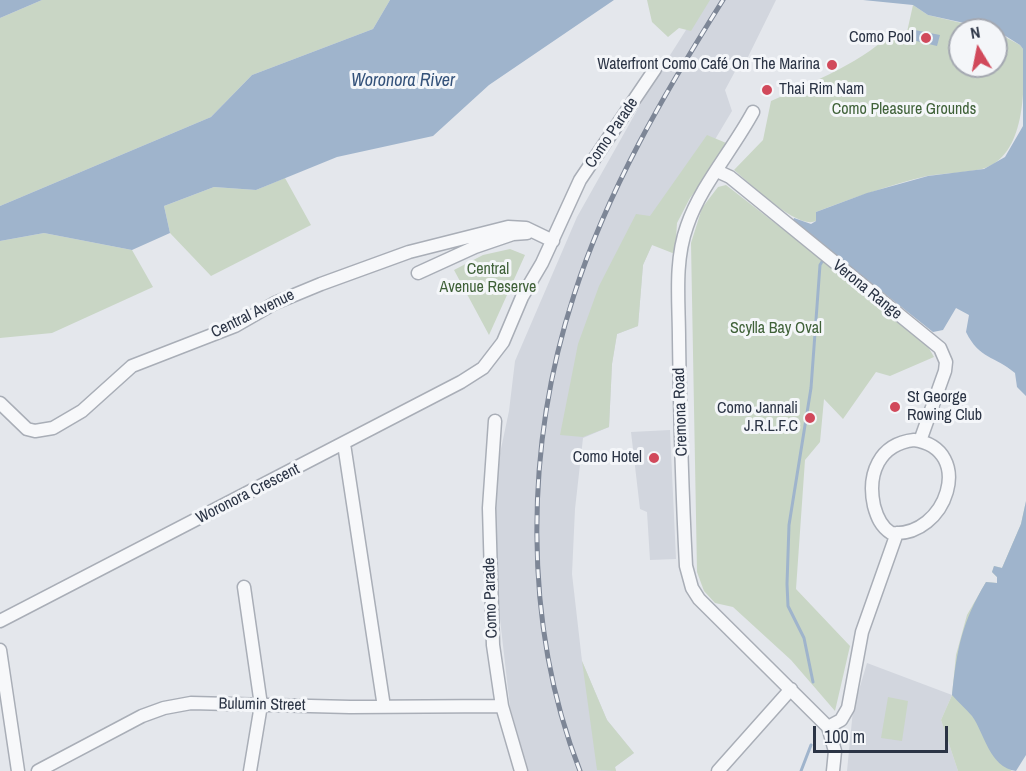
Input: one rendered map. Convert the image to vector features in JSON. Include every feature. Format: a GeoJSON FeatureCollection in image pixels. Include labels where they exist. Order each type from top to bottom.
{"type":"FeatureCollection","features":[{"type":"Feature","properties":{"kind":"street","name":"Como Parade"},"geometry":{"type":"LineString","coordinates":[[492,359],[503,342],[522,297],[553,241],[585,171],[655,69]]}},
{"type":"Feature","properties":{"kind":"street","name":"Cremona Road"},"geometry":{"type":"LineString","coordinates":[[753,112],[687,225],[682,241],[679,274],[679,364],[688,576],[692,588],[707,608],[828,727]]}},
{"type":"Feature","properties":{"kind":"street","name":"Verona Range"},"geometry":{"type":"LineString","coordinates":[[717,171],[730,177],[943,352],[945,371],[920,441]]}},
{"type":"Feature","properties":{"kind":"street","name":"Central Avenue"},"geometry":{"type":"LineString","coordinates":[[0,403],[27,429],[36,431],[53,428],[82,411],[132,366],[235,326],[298,292],[409,252],[508,227],[534,231],[553,241]]}},
{"type":"Feature","properties":{"kind":"street"},"geometry":{"type":"LineString","coordinates":[[418,273],[483,244],[513,234],[534,231]]}},
{"type":"Feature","properties":{"kind":"street","name":"Woronora Crescent"},"geometry":{"type":"LineString","coordinates":[[0,621],[467,379],[492,359]]}},
{"type":"Feature","properties":{"kind":"street","name":"Como Parade"},"geometry":{"type":"LineString","coordinates":[[495,421],[489,508],[493,645],[502,706],[521,771]]}},
{"type":"Feature","properties":{"kind":"street"},"geometry":{"type":"LineString","coordinates":[[905,441],[920,441],[934,447],[944,460],[948,475],[948,492],[935,515],[913,529],[897,533],[886,530],[877,516],[872,491],[872,476],[879,459],[891,447],[905,441]]}},
{"type":"Feature","properties":{"kind":"street"},"geometry":{"type":"LineString","coordinates":[[344,444],[384,707]]}},
{"type":"Feature","properties":{"kind":"street"},"geometry":{"type":"LineString","coordinates":[[833,771],[835,751],[828,727],[845,715],[862,632],[897,533]]}},
{"type":"Feature","properties":{"kind":"street"},"geometry":{"type":"LineString","coordinates":[[244,587],[261,705],[250,771]]}},
{"type":"Feature","properties":{"kind":"street"},"geometry":{"type":"LineString","coordinates":[[0,650],[18,771]]}},
{"type":"Feature","properties":{"kind":"street"},"geometry":{"type":"LineString","coordinates":[[718,771],[791,689]]}},
{"type":"Feature","properties":{"kind":"street","name":"Bulumin Street"},"geometry":{"type":"LineString","coordinates":[[38,771],[142,716],[164,708],[192,704],[502,706]]}},
{"type":"Feature","properties":{"kind":"shaded area"},"geometry":{"type":"Polygon","coordinates":[[[705,0],[776,0],[747,59],[739,64],[725,90],[732,111],[652,245],[643,265],[638,326],[617,334],[612,364],[609,427],[583,438],[575,509],[572,574],[582,661],[607,720],[634,753],[615,767],[616,771],[528,771],[510,707],[496,584],[495,522],[498,463],[509,411],[515,361],[577,217],[653,82],[705,0]]]}},
{"type":"Feature","properties":{"kind":"shaded area"},"geometry":{"type":"Polygon","coordinates":[[[670,430],[676,559],[650,560],[647,512],[640,509],[631,432],[670,430]]]}},
{"type":"Feature","properties":{"kind":"shaded area"},"geometry":{"type":"Polygon","coordinates":[[[867,663],[952,695],[941,720],[958,771],[847,771],[853,710],[867,663]]]}},
{"type":"Feature","properties":{"kind":"green space"},"geometry":{"type":"Polygon","coordinates":[[[42,0],[390,0],[373,29],[252,75],[211,117],[0,206],[0,18],[42,0]]]}},
{"type":"Feature","properties":{"kind":"green space"},"geometry":{"type":"Polygon","coordinates":[[[647,0],[710,0],[691,31],[679,28],[668,37],[652,22],[647,0]]]}},
{"type":"Feature","properties":{"kind":"green space","name":"Como Pleasure Grounds"},"geometry":{"type":"Polygon","coordinates":[[[913,5],[928,15],[948,20],[948,78],[1008,78],[1008,38],[1023,49],[1024,83],[1020,119],[1007,151],[996,162],[982,169],[927,176],[885,188],[816,212],[816,221],[808,222],[797,219],[774,204],[734,170],[763,140],[771,101],[854,61],[870,51],[893,29],[907,32],[913,5]]]}},
{"type":"Feature","properties":{"kind":"green space"},"geometry":{"type":"Polygon","coordinates":[[[707,135],[731,145],[690,198],[677,223],[675,254],[652,245],[643,265],[638,326],[617,334],[612,364],[609,427],[583,437],[560,435],[578,344],[599,286],[636,214],[650,216],[707,135]]]}},
{"type":"Feature","properties":{"kind":"green space"},"geometry":{"type":"Polygon","coordinates":[[[285,178],[311,225],[211,276],[170,233],[164,206],[214,187],[256,190],[285,178]]]}},
{"type":"Feature","properties":{"kind":"green space","name":"Scylla Bay Oval"},"geometry":{"type":"Polygon","coordinates":[[[726,185],[923,338],[934,357],[890,376],[876,372],[843,419],[824,399],[820,442],[805,460],[796,589],[850,646],[835,711],[791,660],[733,607],[715,603],[704,591],[697,572],[691,243],[702,208],[718,187],[726,185]]]}},
{"type":"Feature","properties":{"kind":"green space"},"geometry":{"type":"Polygon","coordinates":[[[44,233],[132,250],[153,287],[52,333],[0,338],[0,241],[44,233]]]}},
{"type":"Feature","properties":{"kind":"green space","name":"Central Avenue Reserve"},"geometry":{"type":"Polygon","coordinates":[[[510,249],[525,255],[489,335],[454,270],[483,255],[510,249]]]}},
{"type":"Feature","properties":{"kind":"green space"},"geometry":{"type":"Polygon","coordinates":[[[1026,501],[996,759],[1012,771],[958,771],[941,720],[952,695],[956,655],[967,615],[986,582],[997,583],[997,577],[992,572],[994,566],[1002,568],[1021,524],[1026,501]]]}},
{"type":"Feature","properties":{"kind":"green space"},"geometry":{"type":"Polygon","coordinates":[[[582,661],[607,720],[634,753],[615,767],[616,771],[597,770],[582,661]]]}},
{"type":"Feature","properties":{"kind":"green space"},"geometry":{"type":"Polygon","coordinates":[[[888,697],[908,701],[902,741],[881,738],[888,697]]]}},
{"type":"Feature","properties":{"kind":"water"},"geometry":{"type":"Polygon","coordinates":[[[0,0],[42,0],[0,18],[0,0]]]}},
{"type":"Feature","properties":{"kind":"water","name":"Woronora River"},"geometry":{"type":"Polygon","coordinates":[[[390,0],[614,0],[489,85],[433,136],[337,157],[256,190],[214,187],[164,206],[170,233],[132,250],[44,233],[0,241],[0,206],[211,117],[252,75],[373,29],[390,0]]]}},
{"type":"Feature","properties":{"kind":"water"},"geometry":{"type":"Polygon","coordinates":[[[863,0],[1026,0],[1026,396],[1017,387],[1015,373],[982,353],[971,341],[966,332],[969,315],[956,308],[943,330],[933,332],[793,221],[794,218],[811,224],[816,221],[816,212],[867,193],[928,176],[984,169],[1005,157],[1023,126],[1023,49],[1008,38],[1008,18],[948,19],[928,15],[913,5],[863,0]]]}},
{"type":"Feature","properties":{"kind":"water","name":"Como Pool"},"geometry":{"type":"Polygon","coordinates":[[[915,30],[940,35],[937,46],[912,40],[915,30]]]}},
{"type":"Feature","properties":{"kind":"water"},"geometry":{"type":"Polygon","coordinates":[[[1026,501],[1026,755],[1016,771],[1007,768],[994,757],[977,723],[952,695],[956,663],[966,623],[986,582],[997,583],[997,577],[992,572],[994,566],[1002,568],[1021,524],[1026,501]]]}},
{"type":"Feature","properties":{"kind":"waterway"},"geometry":{"type":"LineString","coordinates":[[813,682],[804,638],[788,606],[787,584],[789,525],[811,388],[820,265],[825,257]]}},
{"type":"Feature","properties":{"kind":"waterway"},"geometry":{"type":"LineString","coordinates":[[801,771],[811,745]]}},
{"type":"Feature","properties":{"kind":"railway"},"geometry":{"type":"LineString","coordinates":[[580,771],[561,714],[548,655],[540,595],[537,534],[539,473],[546,412],[558,352],[574,295],[603,217],[639,143],[723,0]]}},
{"type":"Feature","properties":{"kind":"place","name":"Como Pool"},"geometry":{"type":"Point","coordinates":[926,38]}},
{"type":"Feature","properties":{"kind":"place","name":"Waterfront Como Café On The Marina"},"geometry":{"type":"Point","coordinates":[832,65]}},
{"type":"Feature","properties":{"kind":"place","name":"Thai Rim Nam"},"geometry":{"type":"Point","coordinates":[767,90]}},
{"type":"Feature","properties":{"kind":"place","name":"St George Rowing Club"},"geometry":{"type":"Point","coordinates":[895,407]}},
{"type":"Feature","properties":{"kind":"place","name":"Como Jannali J.R.L.F.C"},"geometry":{"type":"Point","coordinates":[810,418]}},
{"type":"Feature","properties":{"kind":"place","name":"Como Hotel"},"geometry":{"type":"Point","coordinates":[654,458]}}]}
